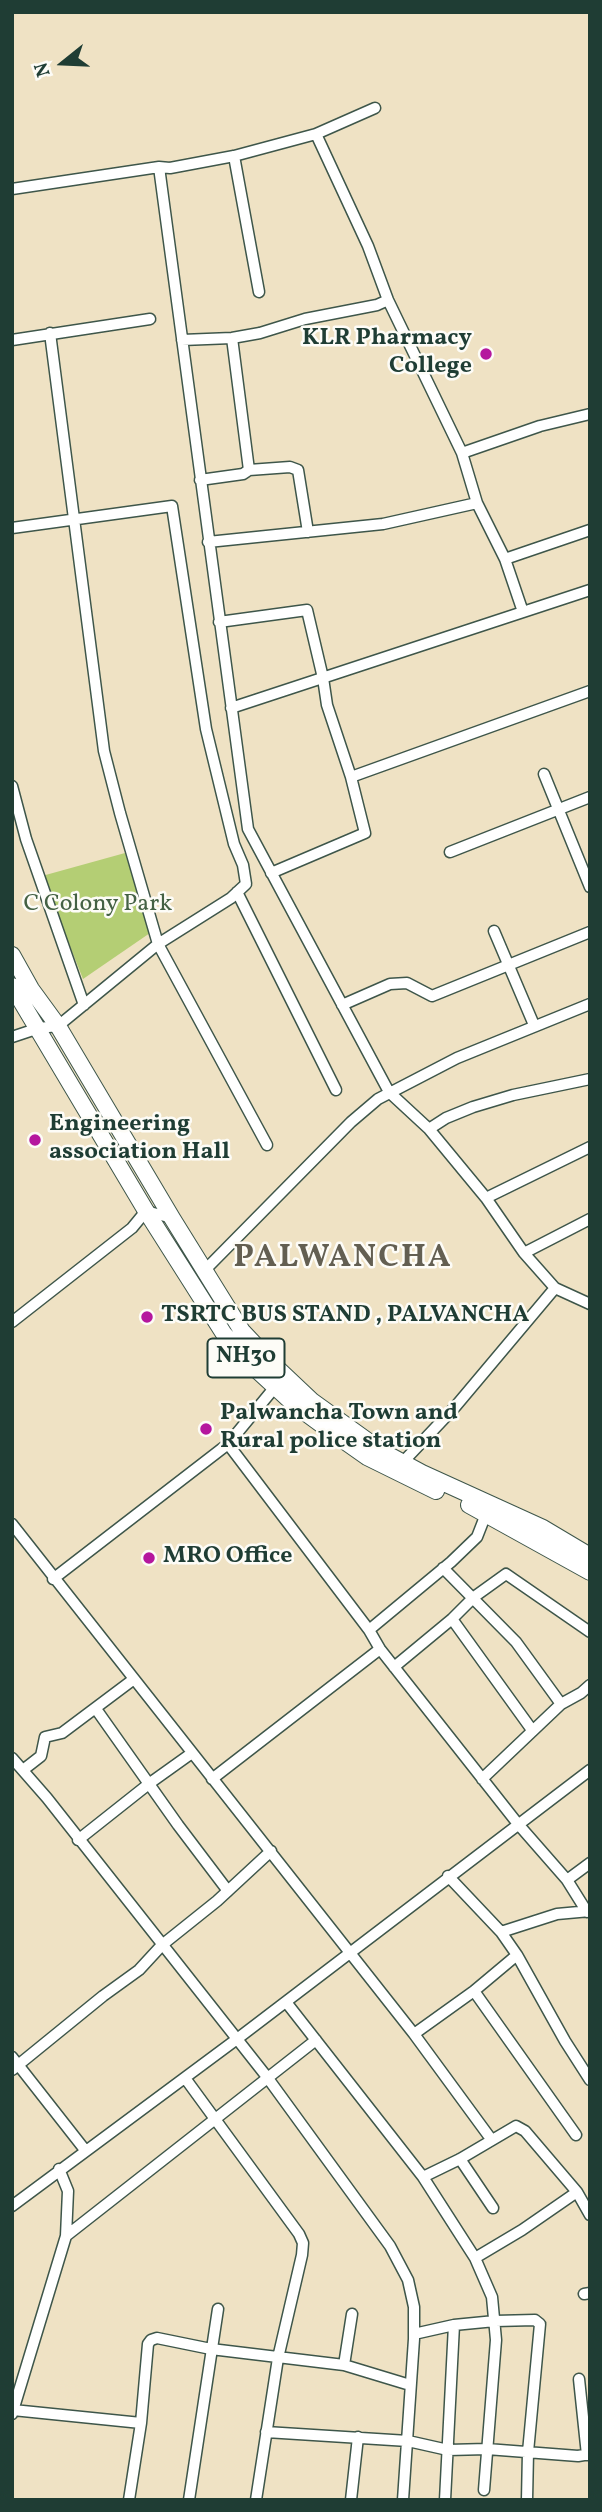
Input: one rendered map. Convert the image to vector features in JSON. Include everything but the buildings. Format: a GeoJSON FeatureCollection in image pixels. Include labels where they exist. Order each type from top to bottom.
{"type":"FeatureCollection","features":[{"type":"Feature","properties":{"kind":"highway","name":"NH30"},"geometry":{"type":"LineString","coordinates":[[12,954],[242,1331],[276,1367],[350,1428],[402,1463],[543,1528],[590,1556]]}},
{"type":"Feature","properties":{"kind":"highway","name":"NH30"},"geometry":{"type":"LineString","coordinates":[[12,986],[146,1211],[224,1334],[275,1387],[295,1405],[367,1457],[486,1514],[590,1572]]}},
{"type":"Feature","properties":{"kind":"street"},"geometry":{"type":"LineString","coordinates":[[12,189],[234,156],[316,134],[375,108]]}},
{"type":"Feature","properties":{"kind":"street"},"geometry":{"type":"LineString","coordinates":[[316,134],[368,246],[388,300],[462,453],[477,503],[505,559],[523,612]]}},
{"type":"Feature","properties":{"kind":"street"},"geometry":{"type":"LineString","coordinates":[[234,156],[259,292]]}},
{"type":"Feature","properties":{"kind":"street"},"geometry":{"type":"LineString","coordinates":[[159,167],[248,829],[389,1093],[429,1129],[486,1198],[524,1254],[555,1288],[590,1304]]}},
{"type":"Feature","properties":{"kind":"street"},"geometry":{"type":"LineString","coordinates":[[181,340],[232,338],[260,333],[305,319],[388,300]]}},
{"type":"Feature","properties":{"kind":"street"},"geometry":{"type":"LineString","coordinates":[[12,340],[150,319]]}},
{"type":"Feature","properties":{"kind":"street"},"geometry":{"type":"LineString","coordinates":[[50,334],[104,751],[158,944],[267,1145]]}},
{"type":"Feature","properties":{"kind":"street"},"geometry":{"type":"LineString","coordinates":[[232,338],[250,470]]}},
{"type":"Feature","properties":{"kind":"street"},"geometry":{"type":"LineString","coordinates":[[462,453],[540,426],[590,414]]}},
{"type":"Feature","properties":{"kind":"street"},"geometry":{"type":"LineString","coordinates":[[200,480],[243,474],[250,470],[290,467],[298,470],[308,532]]}},
{"type":"Feature","properties":{"kind":"street"},"geometry":{"type":"LineString","coordinates":[[208,542],[383,524],[477,503]]}},
{"type":"Feature","properties":{"kind":"street"},"geometry":{"type":"LineString","coordinates":[[12,528],[172,506],[206,729],[246,884],[158,944],[58,1026],[39,1028],[12,1037]]}},
{"type":"Feature","properties":{"kind":"street"},"geometry":{"type":"LineString","coordinates":[[505,559],[590,530]]}},
{"type":"Feature","properties":{"kind":"street"},"geometry":{"type":"LineString","coordinates":[[231,708],[523,612],[589,594]]}},
{"type":"Feature","properties":{"kind":"street"},"geometry":{"type":"LineString","coordinates":[[219,622],[307,610],[327,705],[351,776],[365,833],[271,873]]}},
{"type":"Feature","properties":{"kind":"street"},"geometry":{"type":"LineString","coordinates":[[351,776],[590,691]]}},
{"type":"Feature","properties":{"kind":"street"},"geometry":{"type":"LineString","coordinates":[[544,774],[558,811],[586,868],[590,887]]}},
{"type":"Feature","properties":{"kind":"street"},"geometry":{"type":"LineString","coordinates":[[12,786],[26,839],[84,1005]]}},
{"type":"Feature","properties":{"kind":"street"},"geometry":{"type":"LineString","coordinates":[[450,852],[590,797]]}},
{"type":"Feature","properties":{"kind":"street"},"geometry":{"type":"LineString","coordinates":[[237,892],[336,1090]]}},
{"type":"Feature","properties":{"kind":"street"},"geometry":{"type":"LineString","coordinates":[[494,931],[534,1025]]}},
{"type":"Feature","properties":{"kind":"street"},"geometry":{"type":"LineString","coordinates":[[342,1005],[390,984],[407,983],[432,996],[590,932]]}},
{"type":"Feature","properties":{"kind":"street"},"geometry":{"type":"LineString","coordinates":[[205,1270],[351,1122],[389,1093],[457,1058],[590,1004]]}},
{"type":"Feature","properties":{"kind":"street"},"geometry":{"type":"LineString","coordinates":[[429,1129],[446,1118],[473,1107],[590,1079]]}},
{"type":"Feature","properties":{"kind":"street"},"geometry":{"type":"LineString","coordinates":[[486,1198],[590,1147]]}},
{"type":"Feature","properties":{"kind":"street"},"geometry":{"type":"LineString","coordinates":[[12,1322],[122,1236],[146,1211],[172,1218]]}},
{"type":"Feature","properties":{"kind":"street"},"geometry":{"type":"LineString","coordinates":[[524,1254],[590,1219]]}},
{"type":"Feature","properties":{"kind":"street"},"geometry":{"type":"LineString","coordinates":[[402,1463],[455,1407],[555,1288]]}},
{"type":"Feature","properties":{"kind":"street"},"geometry":{"type":"LineString","coordinates":[[53,1578],[228,1444],[275,1387],[302,1391]]}},
{"type":"Feature","properties":{"kind":"street"},"geometry":{"type":"LineString","coordinates":[[228,1444],[369,1630],[380,1649],[518,1824],[567,1880],[588,1912],[556,1914],[501,1932]]}},
{"type":"Feature","properties":{"kind":"street"},"geometry":{"type":"LineString","coordinates":[[369,1630],[477,1537],[486,1514]]}},
{"type":"Feature","properties":{"kind":"street"},"geometry":{"type":"LineString","coordinates":[[12,1524],[414,2034],[491,2139]]}},
{"type":"Feature","properties":{"kind":"street"},"geometry":{"type":"LineString","coordinates":[[443,1568],[516,1642],[561,1704]]}},
{"type":"Feature","properties":{"kind":"street"},"geometry":{"type":"LineString","coordinates":[[394,1667],[474,1597],[506,1574],[590,1632]]}},
{"type":"Feature","properties":{"kind":"street"},"geometry":{"type":"LineString","coordinates":[[452,1619],[533,1730]]}},
{"type":"Feature","properties":{"kind":"street"},"geometry":{"type":"LineString","coordinates":[[212,1779],[380,1649]]}},
{"type":"Feature","properties":{"kind":"street"},"geometry":{"type":"LineString","coordinates":[[134,1679],[62,1733],[44,1737],[41,1756],[16,1764],[267,2077],[390,2245],[408,2280],[414,2307],[403,2500]]}},
{"type":"Feature","properties":{"kind":"street"},"geometry":{"type":"LineString","coordinates":[[482,1779],[561,1704],[582,1693],[590,1685]]}},
{"type":"Feature","properties":{"kind":"street"},"geometry":{"type":"LineString","coordinates":[[96,1709],[228,1891]]}},
{"type":"Feature","properties":{"kind":"street"},"geometry":{"type":"LineString","coordinates":[[78,1840],[192,1753]]}},
{"type":"Feature","properties":{"kind":"street"},"geometry":{"type":"LineString","coordinates":[[12,2206],[237,2039],[590,1770]]}},
{"type":"Feature","properties":{"kind":"street"},"geometry":{"type":"LineString","coordinates":[[85,2150],[14,2064],[139,1970],[162,1945],[228,1891],[271,1851]]}},
{"type":"Feature","properties":{"kind":"street"},"geometry":{"type":"LineString","coordinates":[[567,1880],[590,1863]]}},
{"type":"Feature","properties":{"kind":"street"},"geometry":{"type":"LineString","coordinates":[[448,1876],[501,1932],[517,1955],[565,2041],[588,2073]]}},
{"type":"Feature","properties":{"kind":"street"},"geometry":{"type":"LineString","coordinates":[[414,2034],[474,1991],[517,1955]]}},
{"type":"Feature","properties":{"kind":"street"},"geometry":{"type":"LineString","coordinates":[[474,1991],[576,2135]]}},
{"type":"Feature","properties":{"kind":"street"},"geometry":{"type":"LineString","coordinates":[[286,2002],[423,2177],[475,2258],[492,2297],[496,2340],[484,2490]]}},
{"type":"Feature","properties":{"kind":"street"},"geometry":{"type":"LineString","coordinates":[[66,2236],[316,2040]]}},
{"type":"Feature","properties":{"kind":"street"},"geometry":{"type":"LineString","coordinates":[[185,2078],[303,2243],[278,2358],[256,2500]]}},
{"type":"Feature","properties":{"kind":"street"},"geometry":{"type":"LineString","coordinates":[[423,2177],[516,2126],[522,2129],[577,2192],[590,2214]]}},
{"type":"Feature","properties":{"kind":"street"},"geometry":{"type":"LineString","coordinates":[[460,2159],[494,2208]]}},
{"type":"Feature","properties":{"kind":"street"},"geometry":{"type":"LineString","coordinates":[[59,2169],[68,2192],[66,2236],[13,2412],[141,2423]]}},
{"type":"Feature","properties":{"kind":"street"},"geometry":{"type":"LineString","coordinates":[[475,2258],[522,2231],[577,2192]]}},
{"type":"Feature","properties":{"kind":"street"},"geometry":{"type":"LineString","coordinates":[[190,2500],[218,2309]]}},
{"type":"Feature","properties":{"kind":"street"},"geometry":{"type":"LineString","coordinates":[[344,2365],[352,2315]]}},
{"type":"Feature","properties":{"kind":"street"},"geometry":{"type":"LineString","coordinates":[[414,2333],[454,2325],[495,2322],[535,2320],[540,2324],[528,2452],[527,2500]]}},
{"type":"Feature","properties":{"kind":"street"},"geometry":{"type":"LineString","coordinates":[[445,2500],[454,2325]]}},
{"type":"Feature","properties":{"kind":"street"},"geometry":{"type":"LineString","coordinates":[[129,2500],[141,2423],[148,2344],[151,2340],[157,2338],[211,2349],[344,2365],[410,2385]]}},
{"type":"Feature","properties":{"kind":"street"},"geometry":{"type":"LineString","coordinates":[[266,2432],[408,2441],[449,2450],[487,2449],[578,2456],[588,2454],[579,2379]]}},
{"type":"Feature","properties":{"kind":"street"},"geometry":{"type":"LineString","coordinates":[[351,2500],[358,2437]]}},
{"type":"Feature","properties":{"kind":"green space","name":"C Colony Park"},"geometry":{"type":"Polygon","coordinates":[[[125,853],[150,933],[83,979],[42,876],[125,853]]]}},
{"type":"Feature","properties":{"kind":"place","name":"KLR Pharmacy College"},"geometry":{"type":"Point","coordinates":[486,354]}},
{"type":"Feature","properties":{"kind":"place","name":"Engineering association Hall"},"geometry":{"type":"Point","coordinates":[35,1140]}},
{"type":"Feature","properties":{"kind":"place","name":"TSRTC BUS STAND , PALVANCHA"},"geometry":{"type":"Point","coordinates":[147,1317]}},
{"type":"Feature","properties":{"kind":"place","name":"Palwancha Town and Rural police station"},"geometry":{"type":"Point","coordinates":[206,1429]}},
{"type":"Feature","properties":{"kind":"place","name":"MRO Office"},"geometry":{"type":"Point","coordinates":[149,1558]}},
{"type":"Feature","properties":{"kind":"district","name":"PALWANCHA"},"geometry":{"type":"Point","coordinates":[343,1260]}}]}
